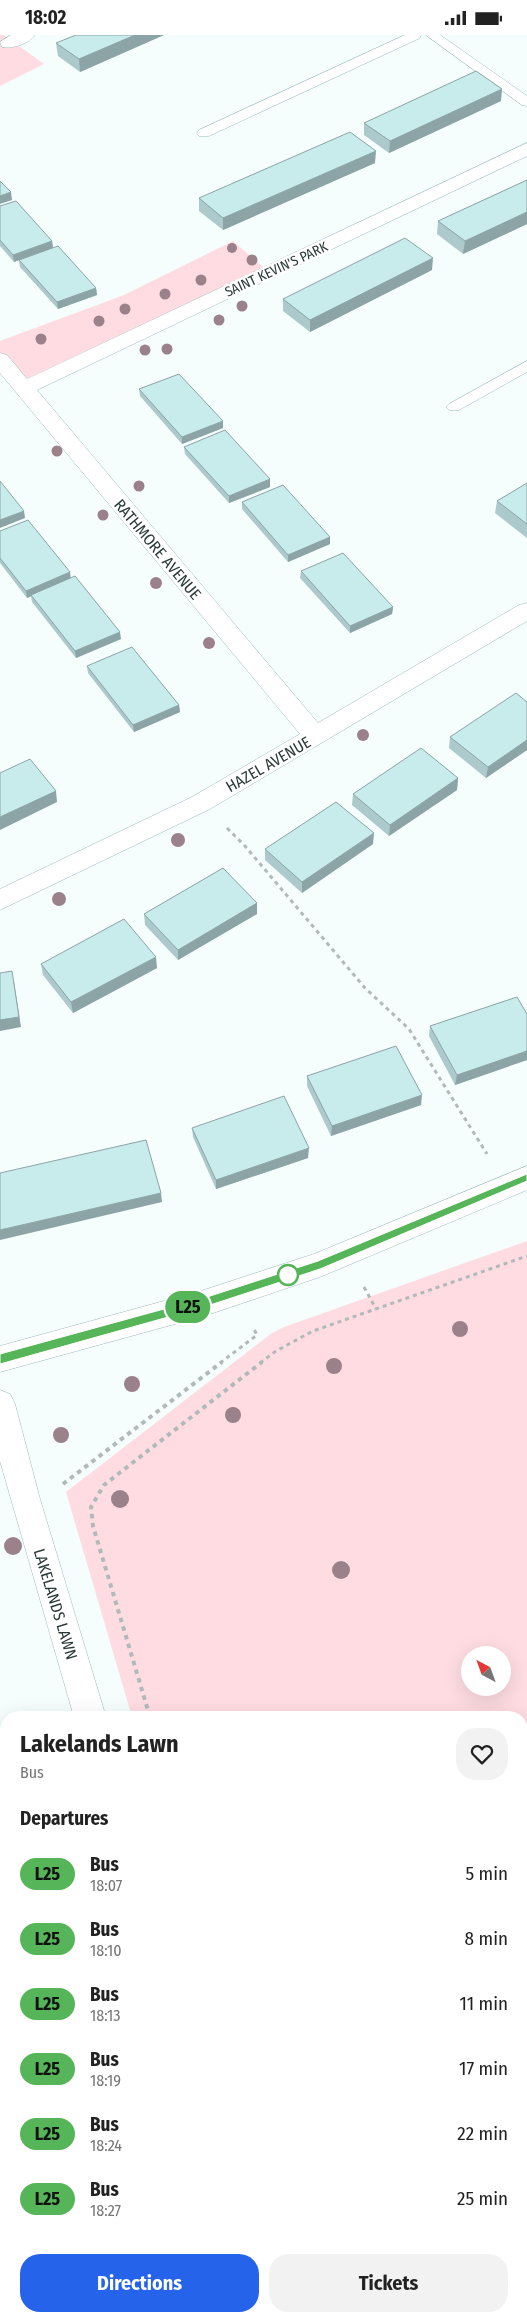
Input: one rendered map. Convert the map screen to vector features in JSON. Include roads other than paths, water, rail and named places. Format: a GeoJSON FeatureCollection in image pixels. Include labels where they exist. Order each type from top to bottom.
{"type":"FeatureCollection","features":[{"type":"Feature","properties":{"kind":"street"},"geometry":{"type":"LineString","coordinates":[[8,43],[26,35]]}},
{"type":"Feature","properties":{"kind":"street","name":"SAINT KEVIN'S PARK"},"geometry":{"type":"LineString","coordinates":[[24,388],[527,149]]}},
{"type":"Feature","properties":{"kind":"street","name":"RATHMORE AVENUE"},"geometry":{"type":"LineString","coordinates":[[0,360],[316,737]]}},
{"type":"Feature","properties":{"kind":"street","name":"HAZEL AVENUE"},"geometry":{"type":"LineString","coordinates":[[0,900],[201,803],[527,611]]}},
{"type":"Feature","properties":{"kind":"street"},"geometry":{"type":"LineString","coordinates":[[0,1359],[237,1292],[320,1265],[517,1182]]}},
{"type":"Feature","properties":{"kind":"street","name":"LAKELANDS LAWN"},"geometry":{"type":"LineString","coordinates":[[0,1404],[25,1499],[88,1711]]}},
{"type":"Feature","properties":{"kind":"lane"},"geometry":{"type":"LineString","coordinates":[[204,133],[415,35]]}},
{"type":"Feature","properties":{"kind":"lane"},"geometry":{"type":"LineString","coordinates":[[432,35],[527,102]]}},
{"type":"Feature","properties":{"kind":"lane"},"geometry":{"type":"LineString","coordinates":[[454,407],[527,366]]}}]}
